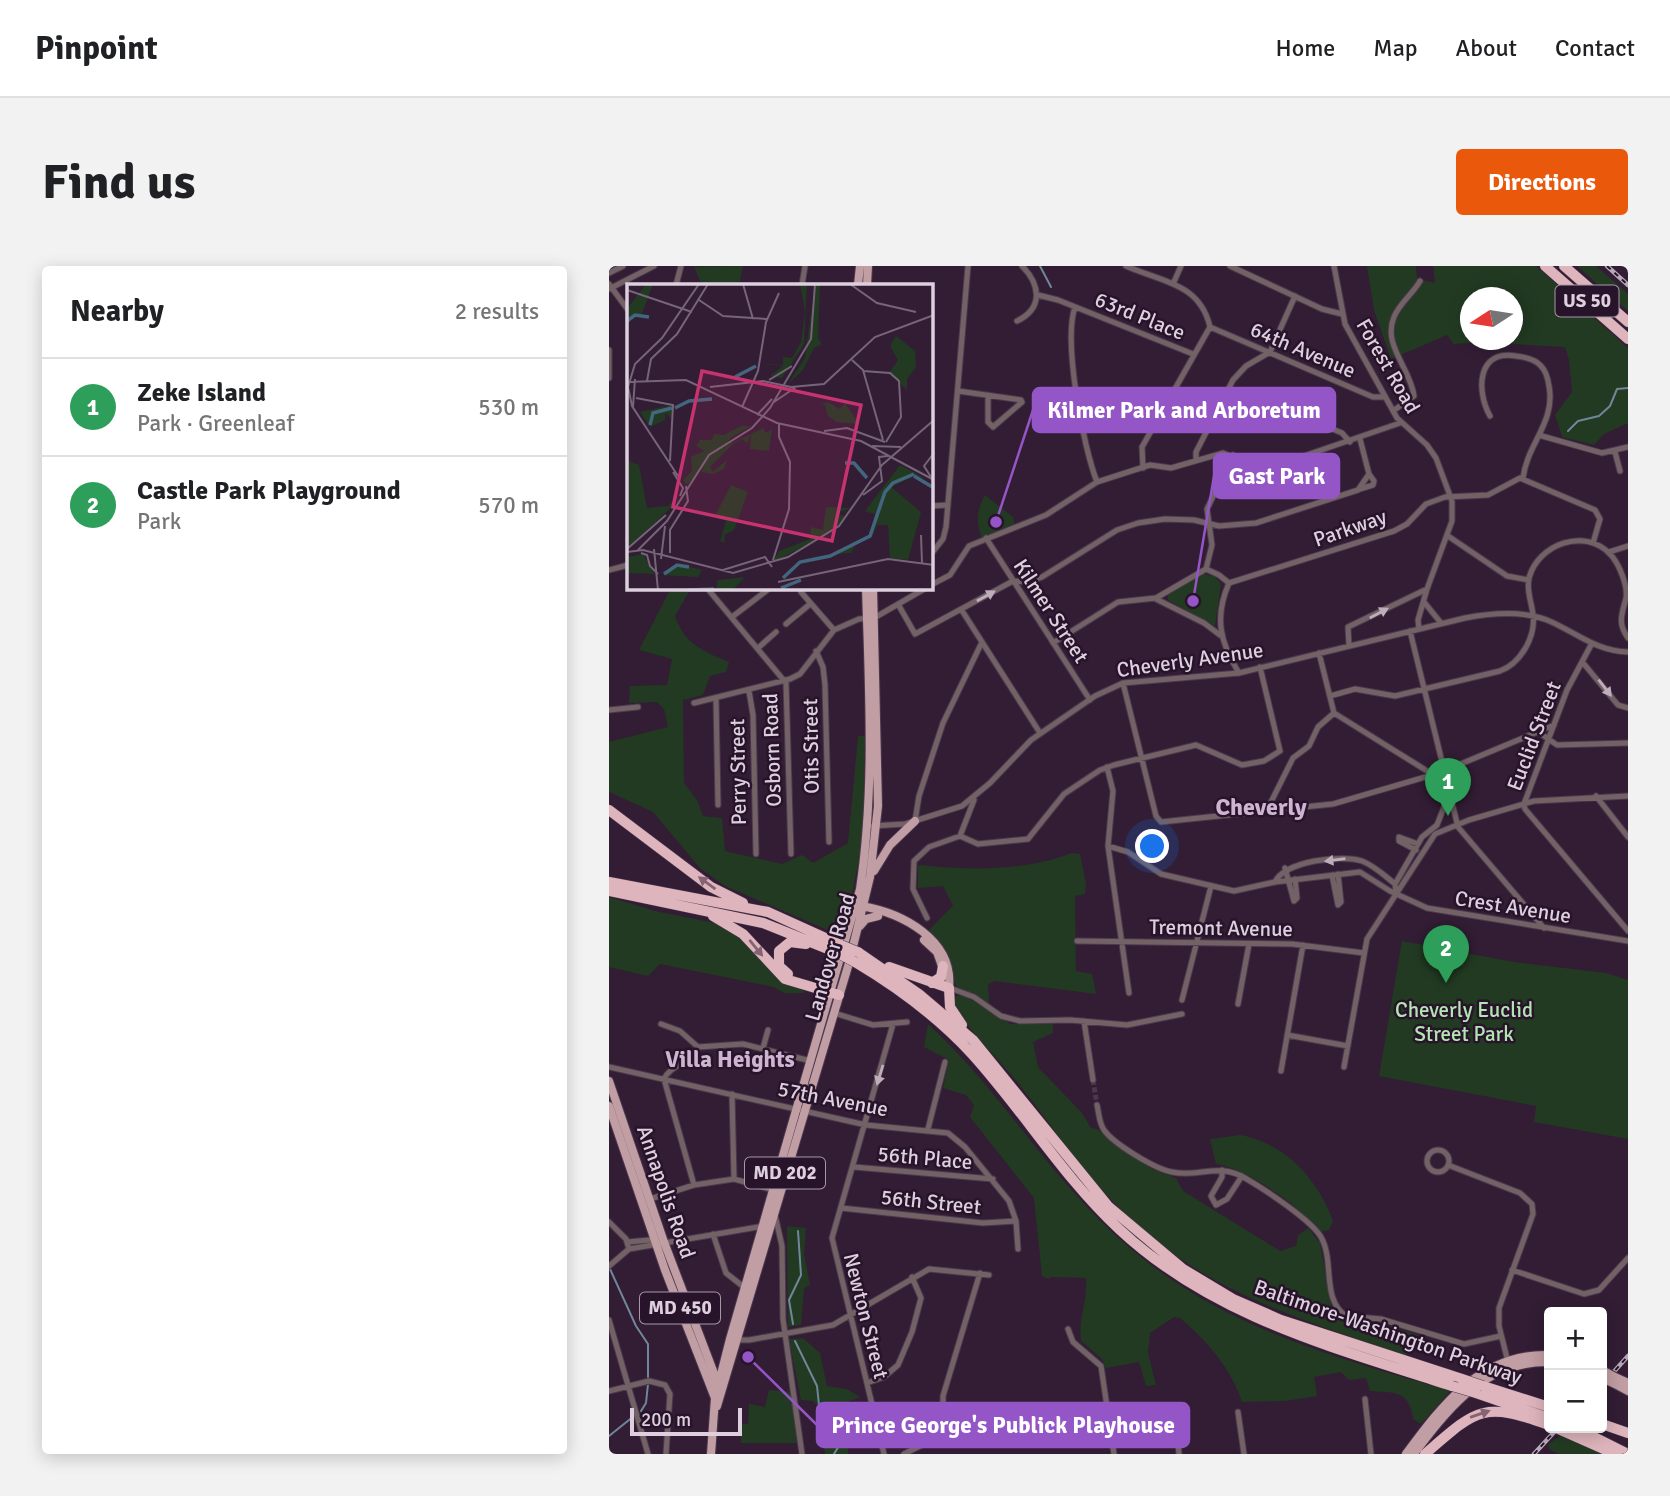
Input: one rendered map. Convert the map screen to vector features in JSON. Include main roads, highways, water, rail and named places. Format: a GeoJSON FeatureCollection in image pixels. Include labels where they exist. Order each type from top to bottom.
{"type":"FeatureCollection","features":[{"type":"Feature","properties":{"kind":"highway","name":"US 50"},"geometry":{"type":"LineString","coordinates":[[1545,266],[1628,339]]}},
{"type":"Feature","properties":{"kind":"highway","name":"US 50"},"geometry":{"type":"LineString","coordinates":[[1565,266],[1628,322]]}},
{"type":"Feature","properties":{"kind":"highway"},"geometry":{"type":"LineString","coordinates":[[609,810],[723,895],[768,912]]}},
{"type":"Feature","properties":{"kind":"highway"},"geometry":{"type":"LineString","coordinates":[[609,821],[635,830]]}},
{"type":"Feature","properties":{"kind":"highway","name":"Baltimore-Washington Parkway"},"geometry":{"type":"LineString","coordinates":[[609,881],[768,912],[838,950]]}},
{"type":"Feature","properties":{"kind":"highway","name":"Baltimore-Washington Parkway"},"geometry":{"type":"LineString","coordinates":[[609,891],[762,923],[860,957],[973,1040],[1108,1206],[1183,1269],[1233,1299],[1281,1320],[1462,1379],[1544,1416]]}},
{"type":"Feature","properties":{"kind":"highway"},"geometry":{"type":"LineString","coordinates":[[676,905],[733,925],[780,975],[834,993]]}},
{"type":"Feature","properties":{"kind":"highway"},"geometry":{"type":"LineString","coordinates":[[834,993],[788,974],[781,968],[778,959],[782,947],[792,942],[838,950]]}},
{"type":"Feature","properties":{"kind":"highway"},"geometry":{"type":"LineString","coordinates":[[860,957],[949,988],[950,1007],[973,1040]]}},
{"type":"Feature","properties":{"kind":"highway","name":"Baltimore-Washington Parkway"},"geometry":{"type":"LineString","coordinates":[[860,957],[955,1038],[1101,1211],[1177,1275],[1265,1324],[1453,1386],[1480,1389],[1544,1406]]}},
{"type":"Feature","properties":{"kind":"highway"},"geometry":{"type":"LineString","coordinates":[[932,983],[941,977],[943,966]]}},
{"type":"Feature","properties":{"kind":"highway"},"geometry":{"type":"LineString","coordinates":[[1425,1454],[1465,1421],[1487,1411],[1508,1411],[1544,1423]]}},
{"type":"Feature","properties":{"kind":"highway"},"geometry":{"type":"LineString","coordinates":[[1607,1426],[1628,1433]]}},
{"type":"Feature","properties":{"kind":"highway"},"geometry":{"type":"LineString","coordinates":[[1567,1433],[1615,1454]]}},
{"type":"Feature","properties":{"kind":"highway"},"geometry":{"type":"LineString","coordinates":[[1586,1433],[1628,1454]]}},
{"type":"Feature","properties":{"kind":"main road"},"geometry":{"type":"LineString","coordinates":[[858,284],[860,266]]}},
{"type":"Feature","properties":{"kind":"main road"},"geometry":{"type":"LineString","coordinates":[[867,284],[868,266]]}},
{"type":"Feature","properties":{"kind":"main road","name":"Landover Road"},"geometry":{"type":"LineString","coordinates":[[866,590],[870,618]]}},
{"type":"Feature","properties":{"kind":"main road","name":"Landover Road"},"geometry":{"type":"LineString","coordinates":[[717,1370],[733,1340],[745,1288],[774,1212],[801,1111],[811,1061],[870,877],[873,826],[870,618],[873,590]]}},
{"type":"Feature","properties":{"kind":"main road"},"geometry":{"type":"LineString","coordinates":[[870,877],[890,845],[915,821]]}},
{"type":"Feature","properties":{"kind":"main road","name":"Landover Road"},"geometry":{"type":"LineString","coordinates":[[718,1396],[767,1226],[773,1190],[834,1013],[834,993],[859,927],[873,826]]}},
{"type":"Feature","properties":{"kind":"main road"},"geometry":{"type":"LineString","coordinates":[[862,907],[926,941],[934,948],[943,966],[945,982],[949,988]]}},
{"type":"Feature","properties":{"kind":"main road"},"geometry":{"type":"LineString","coordinates":[[862,907],[900,919],[935,941],[947,959],[949,988]]}},
{"type":"Feature","properties":{"kind":"main road"},"geometry":{"type":"LineString","coordinates":[[859,927],[866,919],[878,916]]}},
{"type":"Feature","properties":{"kind":"main road","name":"Annapolis Road"},"geometry":{"type":"LineString","coordinates":[[609,1081],[650,1199],[660,1242],[717,1370],[718,1396],[711,1454]]}},
{"type":"Feature","properties":{"kind":"main road","name":"Annapolis Road"},"geometry":{"type":"LineString","coordinates":[[609,1106],[718,1396]]}},
{"type":"Feature","properties":{"kind":"main road"},"geometry":{"type":"LineString","coordinates":[[1406,1454],[1433,1417],[1461,1388],[1482,1372],[1544,1356]]}},
{"type":"Feature","properties":{"kind":"main road"},"geometry":{"type":"LineString","coordinates":[[1414,1454],[1444,1414],[1471,1388],[1509,1364],[1544,1362]]}},
{"type":"Feature","properties":{"kind":"main road"},"geometry":{"type":"LineString","coordinates":[[1607,1374],[1628,1391]]}},
{"type":"Feature","properties":{"kind":"main road"},"geometry":{"type":"LineString","coordinates":[[1607,1379],[1628,1383]]}},
{"type":"Feature","properties":{"kind":"waterway"},"geometry":{"type":"LineString","coordinates":[[1040,266],[1051,287]]}},
{"type":"Feature","properties":{"kind":"waterway"},"geometry":{"type":"LineString","coordinates":[[1568,431],[1578,421],[1599,416],[1610,406],[1617,389],[1628,388]]}},
{"type":"Feature","properties":{"kind":"waterway"},"geometry":{"type":"LineString","coordinates":[[793,1324],[789,1300],[801,1275],[798,1231]]}},
{"type":"Feature","properties":{"kind":"waterway"},"geometry":{"type":"LineString","coordinates":[[610,1269],[636,1326],[648,1344],[648,1378]]}},
{"type":"Feature","properties":{"kind":"waterway"},"geometry":{"type":"LineString","coordinates":[[795,1341],[817,1386],[819,1405],[832,1411],[832,1429],[843,1439],[834,1454]]}},
{"type":"Feature","properties":{"kind":"waterway"},"geometry":{"type":"LineString","coordinates":[[641,1411],[646,1403],[648,1384]]}},
{"type":"Feature","properties":{"kind":"waterway"},"geometry":{"type":"LineString","coordinates":[[609,1436],[634,1416]]}},
{"type":"Feature","properties":{"kind":"tunnel"},"geometry":{"type":"LineString","coordinates":[[1093,1080],[1097,1105]]}},
{"type":"Feature","properties":{"kind":"railway"},"geometry":{"type":"LineString","coordinates":[[1607,266],[1628,285]]}},
{"type":"Feature","properties":{"kind":"railway"},"geometry":{"type":"LineString","coordinates":[[1607,1379],[1628,1356]]}},
{"type":"Feature","properties":{"kind":"railway"},"geometry":{"type":"LineString","coordinates":[[1534,1454],[1553,1433]]}},
{"type":"Feature","properties":{"kind":"place","name":"Kilmer Park and Arboretum"},"geometry":{"type":"Point","coordinates":[996,522]}},
{"type":"Feature","properties":{"kind":"place","name":"Gast Park"},"geometry":{"type":"Point","coordinates":[1193,601]}},
{"type":"Feature","properties":{"kind":"place","name":"Zeke Island"},"geometry":{"type":"Point","coordinates":[1448,816]}},
{"type":"Feature","properties":{"kind":"place","name":"Castle Park Playground"},"geometry":{"type":"Point","coordinates":[1446,983]}},
{"type":"Feature","properties":{"kind":"place","name":"Prince George's Publick Playhouse"},"geometry":{"type":"Point","coordinates":[748,1357]}},
{"type":"Feature","properties":{"kind":"district","name":"Cheverly"},"geometry":{"type":"Point","coordinates":[1261,807]}},
{"type":"Feature","properties":{"kind":"district","name":"Villa Heights"},"geometry":{"type":"Point","coordinates":[730,1059]}},
{"type":"Feature","properties":{"kind":"park label","name":"Cheverly Euclid Street Park"},"geometry":{"type":"Point","coordinates":[1464,1022]}}]}
